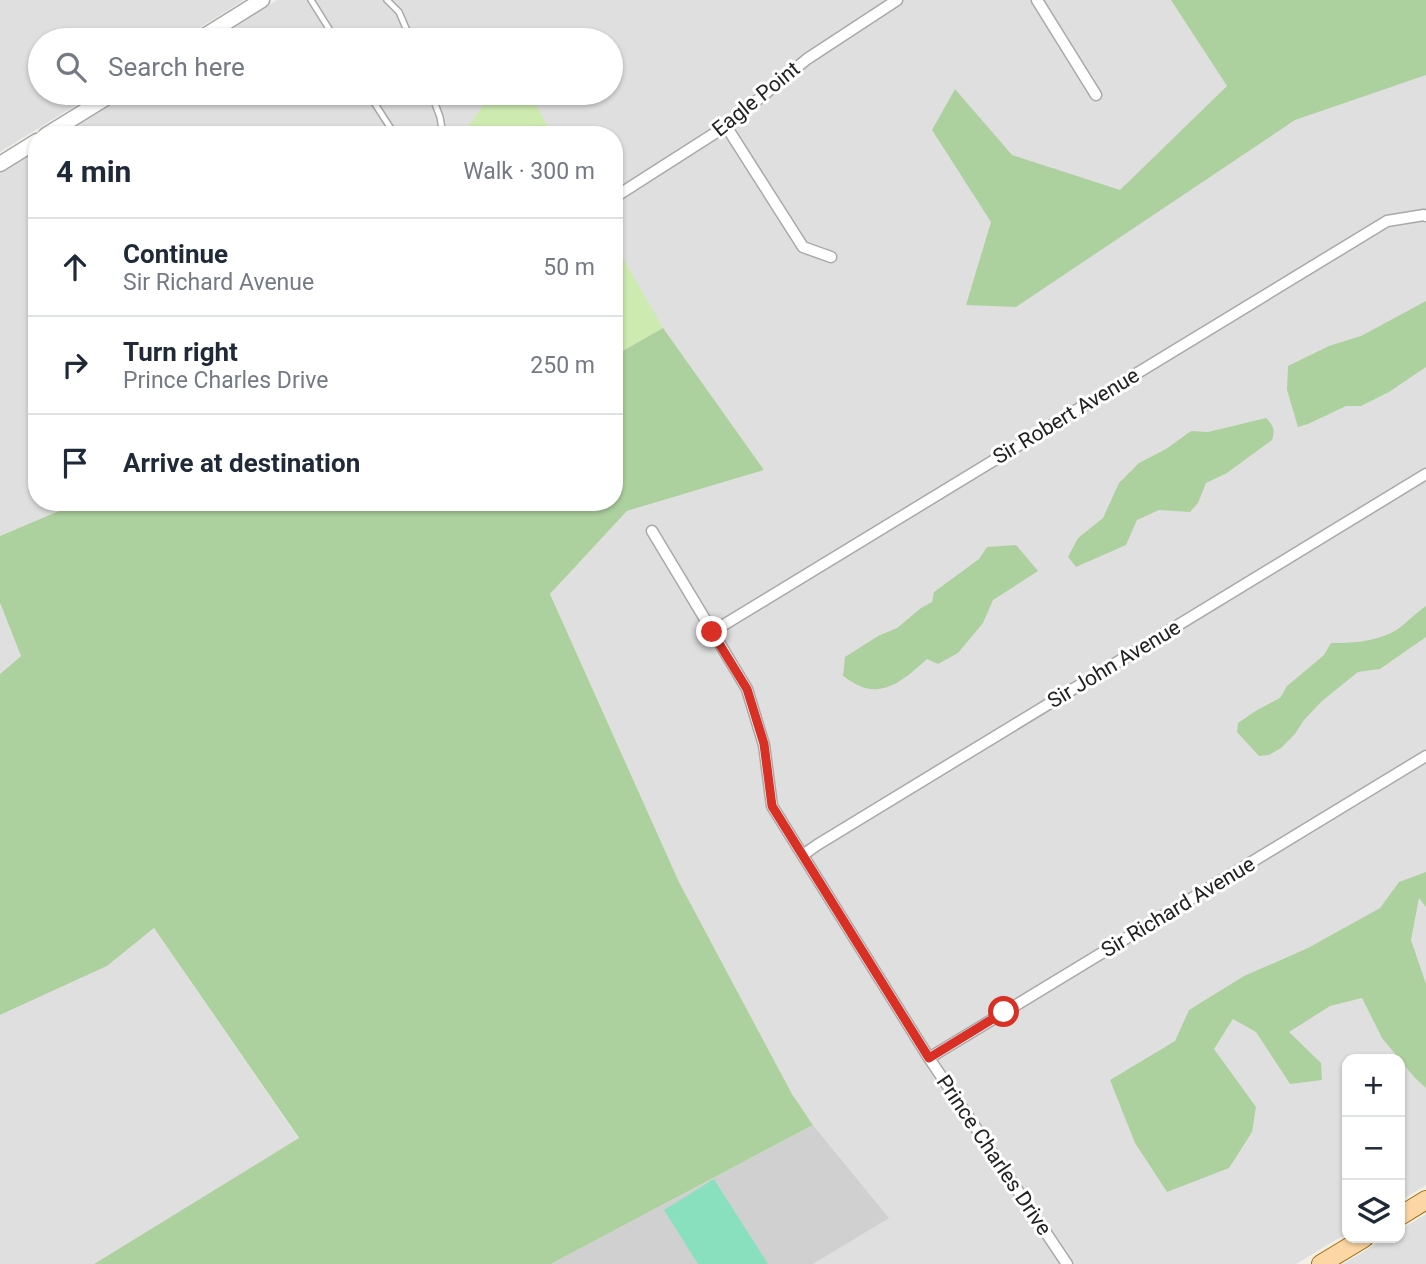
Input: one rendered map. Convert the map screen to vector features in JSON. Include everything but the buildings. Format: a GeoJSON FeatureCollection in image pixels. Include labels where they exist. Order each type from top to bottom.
{"type":"FeatureCollection","features":[{"type":"Feature","properties":{"kind":"main road"},"geometry":{"type":"LineString","coordinates":[[1405,1213],[1426,1200]]}},
{"type":"Feature","properties":{"kind":"main road"},"geometry":{"type":"LineString","coordinates":[[1321,1264],[1356,1243]]}},
{"type":"Feature","properties":{"kind":"street"},"geometry":{"type":"LineString","coordinates":[[217,28],[262,0]]}},
{"type":"Feature","properties":{"kind":"street","name":"Eagle Point"},"geometry":{"type":"LineString","coordinates":[[623,192],[726,126],[807,58],[897,0]]}},
{"type":"Feature","properties":{"kind":"street"},"geometry":{"type":"LineString","coordinates":[[1037,0],[1096,95]]}},
{"type":"Feature","properties":{"kind":"street"},"geometry":{"type":"LineString","coordinates":[[61,126],[95,105]]}},
{"type":"Feature","properties":{"kind":"street"},"geometry":{"type":"LineString","coordinates":[[726,126],[803,247],[831,257]]}},
{"type":"Feature","properties":{"kind":"street"},"geometry":{"type":"LineString","coordinates":[[0,164],[28,147]]}},
{"type":"Feature","properties":{"kind":"street","name":"Sir Robert Avenue"},"geometry":{"type":"LineString","coordinates":[[712,632],[1387,221],[1426,216]]}},
{"type":"Feature","properties":{"kind":"street","name":"Sir John Avenue"},"geometry":{"type":"LineString","coordinates":[[803,855],[1426,474]]}},
{"type":"Feature","properties":{"kind":"street","name":"Prince Charles Drive"},"geometry":{"type":"LineString","coordinates":[[652,531],[747,689],[764,744],[772,806],[929,1058],[1067,1264]]}},
{"type":"Feature","properties":{"kind":"street","name":"Sir Richard Avenue"},"geometry":{"type":"LineString","coordinates":[[929,1058],[1426,756]]}},
{"type":"Feature","properties":{"kind":"lane"},"geometry":{"type":"LineString","coordinates":[[311,0],[328,28]]}},
{"type":"Feature","properties":{"kind":"lane"},"geometry":{"type":"LineString","coordinates":[[387,0],[398,12],[405,28]]}},
{"type":"Feature","properties":{"kind":"lane"},"geometry":{"type":"LineString","coordinates":[[376,105],[389,126]]}},
{"type":"Feature","properties":{"kind":"lane"},"geometry":{"type":"LineString","coordinates":[[436,105],[442,126]]}},
{"type":"Feature","properties":{"kind":"shaded area"},"geometry":{"type":"Polygon","coordinates":[[[0,0],[244,0],[199,28],[28,28],[28,105],[76,105],[42,126],[28,126],[28,135],[0,152],[0,0]]]}},
{"type":"Feature","properties":{"kind":"shaded area"},"geometry":{"type":"Polygon","coordinates":[[[277,0],[1426,0],[1426,1185],[1405,1198],[1405,1054],[1342,1054],[1342,1236],[1296,1264],[813,1264],[888,1217],[813,1125],[792,1094],[679,882],[550,594],[627,511],[764,470],[663,329],[623,351],[623,126],[75,126],[109,105],[623,105],[623,28],[232,28],[277,0]]]}},
{"type":"Feature","properties":{"kind":"shaded area"},"geometry":{"type":"Polygon","coordinates":[[[28,156],[28,511],[59,511],[0,536],[0,173],[28,156]]]}},
{"type":"Feature","properties":{"kind":"shaded area"},"geometry":{"type":"Polygon","coordinates":[[[0,603],[21,656],[0,674],[0,603]]]}},
{"type":"Feature","properties":{"kind":"shaded area"},"geometry":{"type":"Polygon","coordinates":[[[154,928],[299,1139],[94,1264],[0,1264],[0,1015],[107,966],[154,928]]]}},
{"type":"Feature","properties":{"kind":"shaded area"},"geometry":{"type":"Polygon","coordinates":[[[813,1125],[889,1218],[813,1264],[551,1264],[813,1125]]]}},
{"type":"Feature","properties":{"kind":"shaded area"},"geometry":{"type":"Polygon","coordinates":[[[1426,1214],[1426,1264],[1343,1264],[1378,1243],[1405,1243],[1405,1227],[1426,1214]]]}},
{"type":"Feature","properties":{"kind":"green space"},"geometry":{"type":"Polygon","coordinates":[[[1171,0],[1426,0],[1426,75],[1295,120],[1016,307],[966,305],[991,222],[932,130],[955,89],[1012,155],[1120,190],[1227,86],[1171,0]]]}},
{"type":"Feature","properties":{"kind":"green space"},"geometry":{"type":"Polygon","coordinates":[[[483,105],[536,105],[548,126],[468,126],[483,105]]]}},
{"type":"Feature","properties":{"kind":"green space"},"geometry":{"type":"Polygon","coordinates":[[[623,258],[663,328],[623,351],[623,258]]]}},
{"type":"Feature","properties":{"kind":"green space"},"geometry":{"type":"Polygon","coordinates":[[[1426,301],[1426,367],[1389,392],[1361,406],[1346,406],[1298,427],[1287,390],[1288,366],[1329,346],[1361,336],[1426,301]]]}},
{"type":"Feature","properties":{"kind":"green space"},"geometry":{"type":"Polygon","coordinates":[[[663,328],[764,470],[627,511],[550,594],[679,882],[792,1094],[813,1125],[551,1264],[94,1264],[299,1138],[154,928],[107,966],[0,1015],[0,674],[21,656],[0,603],[0,536],[59,511],[623,511],[623,351],[663,328]]]}},
{"type":"Feature","properties":{"kind":"green space"},"geometry":{"type":"Polygon","coordinates":[[[1266,418],[1273,428],[1272,440],[1227,473],[1206,483],[1198,503],[1190,512],[1159,510],[1137,520],[1126,545],[1076,567],[1068,557],[1078,538],[1103,518],[1119,483],[1139,463],[1166,449],[1191,431],[1208,432],[1266,418]]]}},
{"type":"Feature","properties":{"kind":"green space"},"geometry":{"type":"Polygon","coordinates":[[[1016,545],[1038,571],[993,600],[983,623],[958,653],[938,664],[927,659],[898,682],[881,689],[862,687],[843,676],[845,657],[878,636],[897,628],[932,602],[934,592],[979,559],[987,547],[1016,545]]]}},
{"type":"Feature","properties":{"kind":"green space"},"geometry":{"type":"Polygon","coordinates":[[[1426,606],[1426,637],[1380,669],[1358,672],[1322,701],[1281,748],[1269,755],[1259,756],[1237,732],[1238,723],[1280,698],[1287,686],[1324,655],[1331,643],[1384,636],[1426,606]]]}},
{"type":"Feature","properties":{"kind":"green space"},"geometry":{"type":"Polygon","coordinates":[[[1426,872],[1426,907],[1419,898],[1411,940],[1426,984],[1426,1088],[1405,1066],[1405,1054],[1395,1054],[1382,1038],[1362,998],[1330,1006],[1289,1032],[1321,1063],[1322,1080],[1290,1084],[1256,1032],[1233,1019],[1214,1049],[1256,1107],[1252,1132],[1229,1168],[1167,1192],[1135,1143],[1110,1080],[1175,1041],[1189,1010],[1244,976],[1308,948],[1380,908],[1399,882],[1426,872]]]}},
{"type":"Feature","properties":{"kind":"green space"},"geometry":{"type":"Polygon","coordinates":[[[714,1179],[768,1264],[698,1264],[664,1210],[714,1179]]]}},
{"type":"Feature","properties":{"kind":"route"},"geometry":{"type":"LineString","coordinates":[[712,632],[747,689],[764,744],[772,806],[929,1058],[1004,1012]]}}]}
